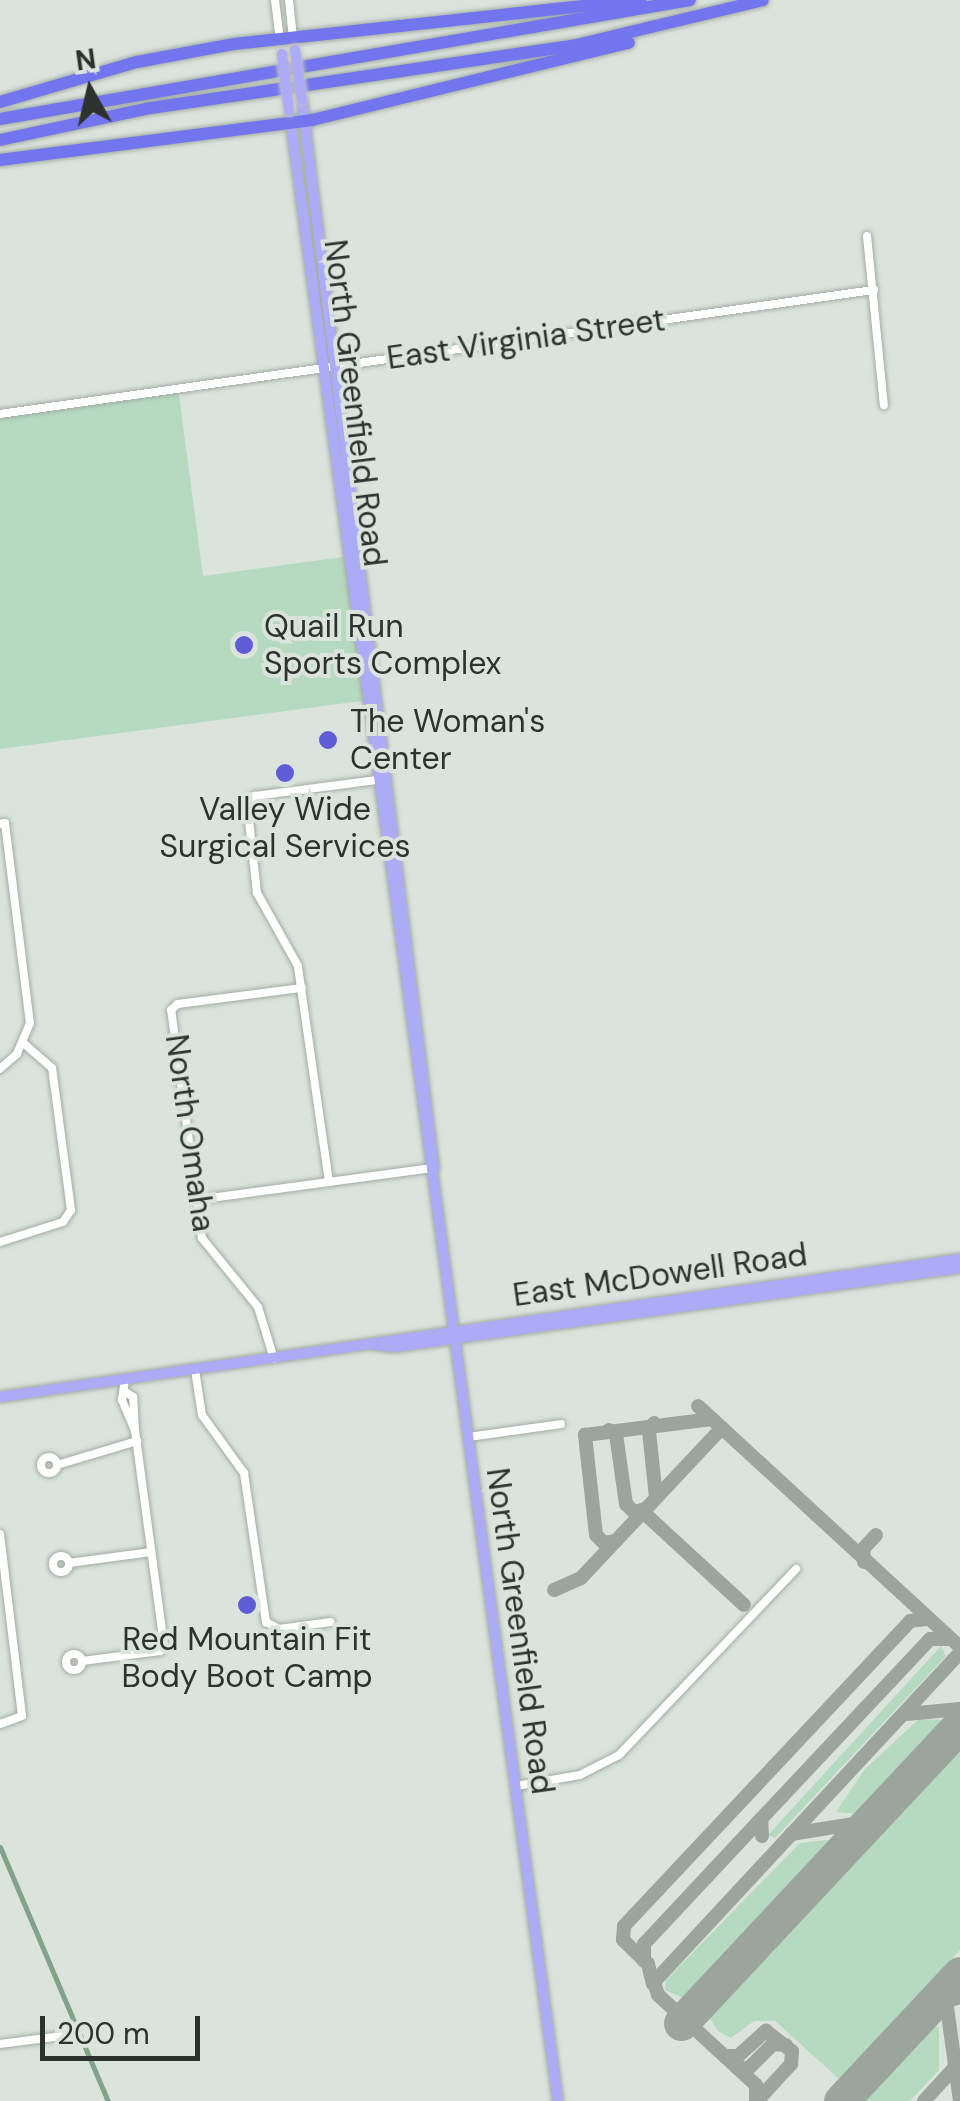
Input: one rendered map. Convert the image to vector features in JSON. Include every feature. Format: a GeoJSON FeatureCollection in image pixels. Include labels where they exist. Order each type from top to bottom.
{"type":"FeatureCollection","features":[{"type":"Feature","properties":{"kind":"highway"},"geometry":{"type":"LineString","coordinates":[[0,102],[137,62],[641,0]]}},
{"type":"Feature","properties":{"kind":"highway"},"geometry":{"type":"LineString","coordinates":[[0,120],[156,87],[574,24],[690,0]]}},
{"type":"Feature","properties":{"kind":"highway"},"geometry":{"type":"LineString","coordinates":[[0,160],[297,116],[504,79],[763,0]]}},
{"type":"Feature","properties":{"kind":"highway"},"geometry":{"type":"LineString","coordinates":[[0,140],[150,108],[572,46],[706,17]]}},
{"type":"Feature","properties":{"kind":"main road","name":"North Greenfield Road"},"geometry":{"type":"LineString","coordinates":[[287,44],[558,2101]]}},
{"type":"Feature","properties":{"kind":"main road","name":"North Greenfield Road"},"geometry":{"type":"LineString","coordinates":[[384,779],[398,928],[434,1168]]}},
{"type":"Feature","properties":{"kind":"main road"},"geometry":{"type":"LineString","coordinates":[[398,928],[413,978]]}},
{"type":"Feature","properties":{"kind":"main road","name":"East McDowell Road"},"geometry":{"type":"LineString","coordinates":[[697,1300],[960,1258]]}},
{"type":"Feature","properties":{"kind":"main road","name":"East McDowell Road"},"geometry":{"type":"LineString","coordinates":[[0,1397],[367,1344],[960,1268]]}},
{"type":"Feature","properties":{"kind":"street","name":"North Greenfield Road"},"geometry":{"type":"LineString","coordinates":[[275,0],[287,44]]}},
{"type":"Feature","properties":{"kind":"street","name":"North Greenfield Road"},"geometry":{"type":"LineString","coordinates":[[287,44],[289,0]]}},
{"type":"Feature","properties":{"kind":"street"},"geometry":{"type":"LineString","coordinates":[[867,236],[884,405]]}},
{"type":"Feature","properties":{"kind":"street","name":"East Virginia Street"},"geometry":{"type":"LineString","coordinates":[[0,414],[874,290]]}},
{"type":"Feature","properties":{"kind":"street"},"geometry":{"type":"LineString","coordinates":[[330,1182],[294,951],[258,893],[246,803],[255,796],[384,779]]}},
{"type":"Feature","properties":{"kind":"street"},"geometry":{"type":"LineString","coordinates":[[0,1070],[24,1044],[30,1012],[2,823]]}},
{"type":"Feature","properties":{"kind":"street","name":"North Omaha"},"geometry":{"type":"LineString","coordinates":[[274,1359],[258,1307],[204,1244],[175,1006],[302,988]]}},
{"type":"Feature","properties":{"kind":"street"},"geometry":{"type":"LineString","coordinates":[[0,1242],[63,1222],[71,1210],[52,1068],[24,1044]]}},
{"type":"Feature","properties":{"kind":"street"},"geometry":{"type":"LineString","coordinates":[[196,1200],[434,1168]]}},
{"type":"Feature","properties":{"kind":"street"},"geometry":{"type":"LineString","coordinates":[[195,1370],[202,1415],[244,1473],[269,1627],[331,1622]]}},
{"type":"Feature","properties":{"kind":"street"},"geometry":{"type":"LineString","coordinates":[[82,1661],[160,1650],[136,1436],[122,1400],[127,1392],[126,1380]]}},
{"type":"Feature","properties":{"kind":"street"},"geometry":{"type":"LineString","coordinates":[[469,1437],[560,1424]]}},
{"type":"Feature","properties":{"kind":"street"},"geometry":{"type":"LineString","coordinates":[[57,1465],[136,1436]]}},
{"type":"Feature","properties":{"kind":"street"},"geometry":{"type":"LineString","coordinates":[[0,1534],[22,1716],[0,1724]]}},
{"type":"Feature","properties":{"kind":"street"},"geometry":{"type":"LineString","coordinates":[[69,1564],[152,1552]]}},
{"type":"Feature","properties":{"kind":"street"},"geometry":{"type":"LineString","coordinates":[[516,1786],[580,1776],[620,1755],[796,1569]]}},
{"type":"Feature","properties":{"kind":"street"},"geometry":{"type":"LineString","coordinates":[[0,2044],[70,2034]]}},
{"type":"Feature","properties":{"kind":"green space"},"geometry":{"type":"Polygon","coordinates":[[[178,388],[203,576],[350,556],[369,700],[0,749],[0,414],[178,388]]]}},
{"type":"Feature","properties":{"kind":"green space"},"geometry":{"type":"Polygon","coordinates":[[[941,1646],[946,1656],[775,1838],[768,1835],[941,1646]]]}},
{"type":"Feature","properties":{"kind":"green space"},"geometry":{"type":"Polygon","coordinates":[[[919,1719],[946,1720],[859,1814],[836,1812],[865,1769],[919,1719]]]}},
{"type":"Feature","properties":{"kind":"green space"},"geometry":{"type":"Polygon","coordinates":[[[960,1744],[960,1950],[839,2079],[775,2021],[754,2021],[731,2038],[718,2031],[709,2017],[717,2003],[960,1744]]]}},
{"type":"Feature","properties":{"kind":"green space"},"geometry":{"type":"Polygon","coordinates":[[[836,1839],[685,1999],[665,1990],[666,1980],[800,1843],[836,1839]]]}},
{"type":"Feature","properties":{"kind":"green space"},"geometry":{"type":"Polygon","coordinates":[[[932,2027],[939,2027],[939,2070],[910,2101],[863,2101],[932,2027]]]}},
{"type":"Feature","properties":{"kind":"waterway"},"geometry":{"type":"LineString","coordinates":[[0,1847],[108,2101]]}},
{"type":"Feature","properties":{"kind":"taxiway"},"geometry":{"type":"LineString","coordinates":[[698,1406],[960,1647]]}},
{"type":"Feature","properties":{"kind":"taxiway"},"geometry":{"type":"LineString","coordinates":[[616,1541],[604,1543],[596,1535],[585,1435],[712,1419]]}},
{"type":"Feature","properties":{"kind":"taxiway"},"geometry":{"type":"LineString","coordinates":[[654,1423],[649,1431],[656,1498]]}},
{"type":"Feature","properties":{"kind":"taxiway"},"geometry":{"type":"LineString","coordinates":[[554,1590],[581,1578],[722,1428]]}},
{"type":"Feature","properties":{"kind":"taxiway"},"geometry":{"type":"LineString","coordinates":[[609,1430],[616,1434],[626,1504],[634,1512],[645,1509]]}},
{"type":"Feature","properties":{"kind":"taxiway"},"geometry":{"type":"LineString","coordinates":[[643,1512],[744,1605]]}},
{"type":"Feature","properties":{"kind":"taxiway"},"geometry":{"type":"LineString","coordinates":[[864,1562],[863,1549],[876,1535]]}},
{"type":"Feature","properties":{"kind":"taxiway"},"geometry":{"type":"LineString","coordinates":[[653,1984],[648,1964],[623,1940],[624,1926],[910,1621],[926,1619]]}},
{"type":"Feature","properties":{"kind":"taxiway"},"geometry":{"type":"LineString","coordinates":[[762,1836],[761,1819],[930,1639],[947,1639]]}},
{"type":"Feature","properties":{"kind":"taxiway"},"geometry":{"type":"LineString","coordinates":[[756,2101],[756,2085],[658,1995],[654,1982],[960,1653]]}},
{"type":"Feature","properties":{"kind":"taxiway"},"geometry":{"type":"LineString","coordinates":[[906,1714],[960,1709]]}},
{"type":"Feature","properties":{"kind":"taxiway"},"geometry":{"type":"LineString","coordinates":[[644,1961],[644,1944],[760,1820]]}},
{"type":"Feature","properties":{"kind":"taxiway"},"geometry":{"type":"LineString","coordinates":[[791,1834],[871,1821]]}},
{"type":"Feature","properties":{"kind":"taxiway"},"geometry":{"type":"LineString","coordinates":[[952,1982],[946,2000],[960,2101]]}},
{"type":"Feature","properties":{"kind":"taxiway"},"geometry":{"type":"LineString","coordinates":[[929,2006],[960,1997]]}},
{"type":"Feature","properties":{"kind":"taxiway"},"geometry":{"type":"LineString","coordinates":[[725,2056],[738,2056],[766,2031],[792,2051],[791,2064],[758,2100]]}},
{"type":"Feature","properties":{"kind":"taxiway"},"geometry":{"type":"LineString","coordinates":[[737,2067],[748,2069],[773,2044],[786,2045]]}},
{"type":"Feature","properties":{"kind":"taxiway"},"geometry":{"type":"LineString","coordinates":[[924,2101],[956,2066]]}},
{"type":"Feature","properties":{"kind":"runway"},"geometry":{"type":"LineString","coordinates":[[681,2023],[960,1725]]}},
{"type":"Feature","properties":{"kind":"runway"},"geometry":{"type":"LineString","coordinates":[[841,2101],[960,1974]]}},
{"type":"Feature","properties":{"kind":"place","name":"Quail Run Sports Complex"},"geometry":{"type":"Point","coordinates":[244,645]}},
{"type":"Feature","properties":{"kind":"place","name":"The Woman's Center"},"geometry":{"type":"Point","coordinates":[328,740]}},
{"type":"Feature","properties":{"kind":"place","name":"Valley Wide Surgical Services"},"geometry":{"type":"Point","coordinates":[285,773]}},
{"type":"Feature","properties":{"kind":"place","name":"Red Mountain Fit Body Boot Camp"},"geometry":{"type":"Point","coordinates":[247,1605]}}]}
